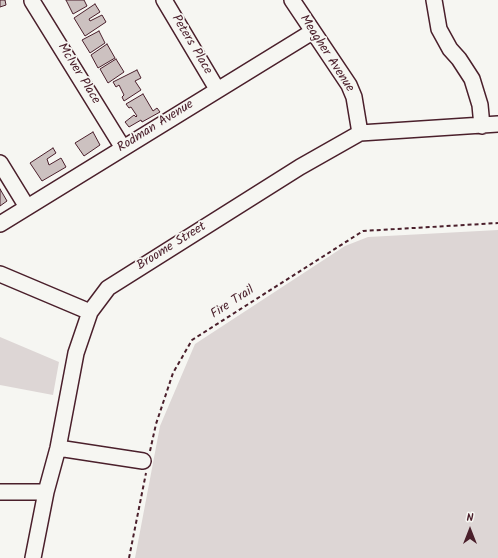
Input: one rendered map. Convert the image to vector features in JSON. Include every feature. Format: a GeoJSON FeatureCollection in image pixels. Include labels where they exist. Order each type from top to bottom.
{"type":"FeatureCollection","features":[{"type":"Feature","properties":{"kind":"street","name":"Peters Place"},"geometry":{"type":"LineString","coordinates":[[164,0],[218,89]]}},
{"type":"Feature","properties":{"kind":"street","name":"Meagher Avenue"},"geometry":{"type":"LineString","coordinates":[[292,0],[312,32],[349,85],[354,97],[360,134]]}},
{"type":"Feature","properties":{"kind":"street"},"geometry":{"type":"LineString","coordinates":[[434,0],[439,29],[450,49],[459,59],[472,80],[480,105],[482,126]]}},
{"type":"Feature","properties":{"kind":"street","name":"McIver Place"},"geometry":{"type":"LineString","coordinates":[[32,1],[123,148]]}},
{"type":"Feature","properties":{"kind":"street","name":"Rodman Avenue"},"geometry":{"type":"LineString","coordinates":[[0,224],[312,32]]}},
{"type":"Feature","properties":{"kind":"street","name":"Broome Street"},"geometry":{"type":"LineString","coordinates":[[33,558],[46,492],[58,448],[76,353],[90,312],[108,288],[124,276],[300,168],[360,134],[498,124]]}},
{"type":"Feature","properties":{"kind":"street"},"geometry":{"type":"LineString","coordinates":[[0,163],[27,207]]}},
{"type":"Feature","properties":{"kind":"street"},"geometry":{"type":"LineString","coordinates":[[0,274],[90,312]]}},
{"type":"Feature","properties":{"kind":"street"},"geometry":{"type":"LineString","coordinates":[[58,448],[147,462]]}},
{"type":"Feature","properties":{"kind":"street"},"geometry":{"type":"LineString","coordinates":[[0,492],[46,492]]}},
{"type":"Feature","properties":{"kind":"path","name":"Fire Trail"},"geometry":{"type":"LineString","coordinates":[[129,558],[147,462],[156,424],[173,373],[192,340],[363,231],[498,223]]}},
{"type":"Feature","properties":{"kind":"shaded area"},"geometry":{"type":"Polygon","coordinates":[[[498,230],[498,558],[135,558],[160,426],[195,344],[345,246],[368,237],[498,230]]]}},
{"type":"Feature","properties":{"kind":"shaded area"},"geometry":{"type":"Polygon","coordinates":[[[0,337],[59,362],[53,395],[0,385],[0,337]]]}},
{"type":"Feature","properties":{"kind":"building"},"geometry":{"type":"Polygon","coordinates":[[[0,0],[5,0],[6,5],[0,7],[0,0]]]}},
{"type":"Feature","properties":{"kind":"building"},"geometry":{"type":"Polygon","coordinates":[[[66,0],[84,0],[87,6],[73,14],[66,0]]]}},
{"type":"Feature","properties":{"kind":"building"},"geometry":{"type":"Polygon","coordinates":[[[95,4],[100,12],[89,19],[90,21],[102,15],[106,22],[85,36],[74,18],[95,4]]]}},
{"type":"Feature","properties":{"kind":"building"},"geometry":{"type":"Polygon","coordinates":[[[99,31],[105,43],[90,53],[82,40],[99,31]]]}},
{"type":"Feature","properties":{"kind":"building"},"geometry":{"type":"Polygon","coordinates":[[[107,44],[115,58],[98,68],[91,55],[107,44]]]}},
{"type":"Feature","properties":{"kind":"building"},"geometry":{"type":"Polygon","coordinates":[[[116,59],[124,72],[108,83],[100,69],[116,59]]]}},
{"type":"Feature","properties":{"kind":"building"},"geometry":{"type":"Polygon","coordinates":[[[137,70],[141,78],[135,81],[141,90],[124,101],[122,97],[124,95],[119,85],[116,87],[113,82],[137,70]]]}},
{"type":"Feature","properties":{"kind":"building"},"geometry":{"type":"Polygon","coordinates":[[[143,94],[153,111],[157,108],[160,112],[129,127],[125,122],[134,115],[136,117],[137,116],[131,107],[129,108],[126,104],[143,94]]]}},
{"type":"Feature","properties":{"kind":"building"},"geometry":{"type":"Polygon","coordinates":[[[93,132],[100,145],[84,156],[75,143],[93,132]]]}},
{"type":"Feature","properties":{"kind":"building"},"geometry":{"type":"Polygon","coordinates":[[[53,148],[56,153],[47,159],[49,165],[61,158],[66,167],[42,181],[30,163],[53,148]]]}},
{"type":"Feature","properties":{"kind":"building"},"geometry":{"type":"Polygon","coordinates":[[[0,189],[7,201],[0,206],[0,189]]]}}]}
